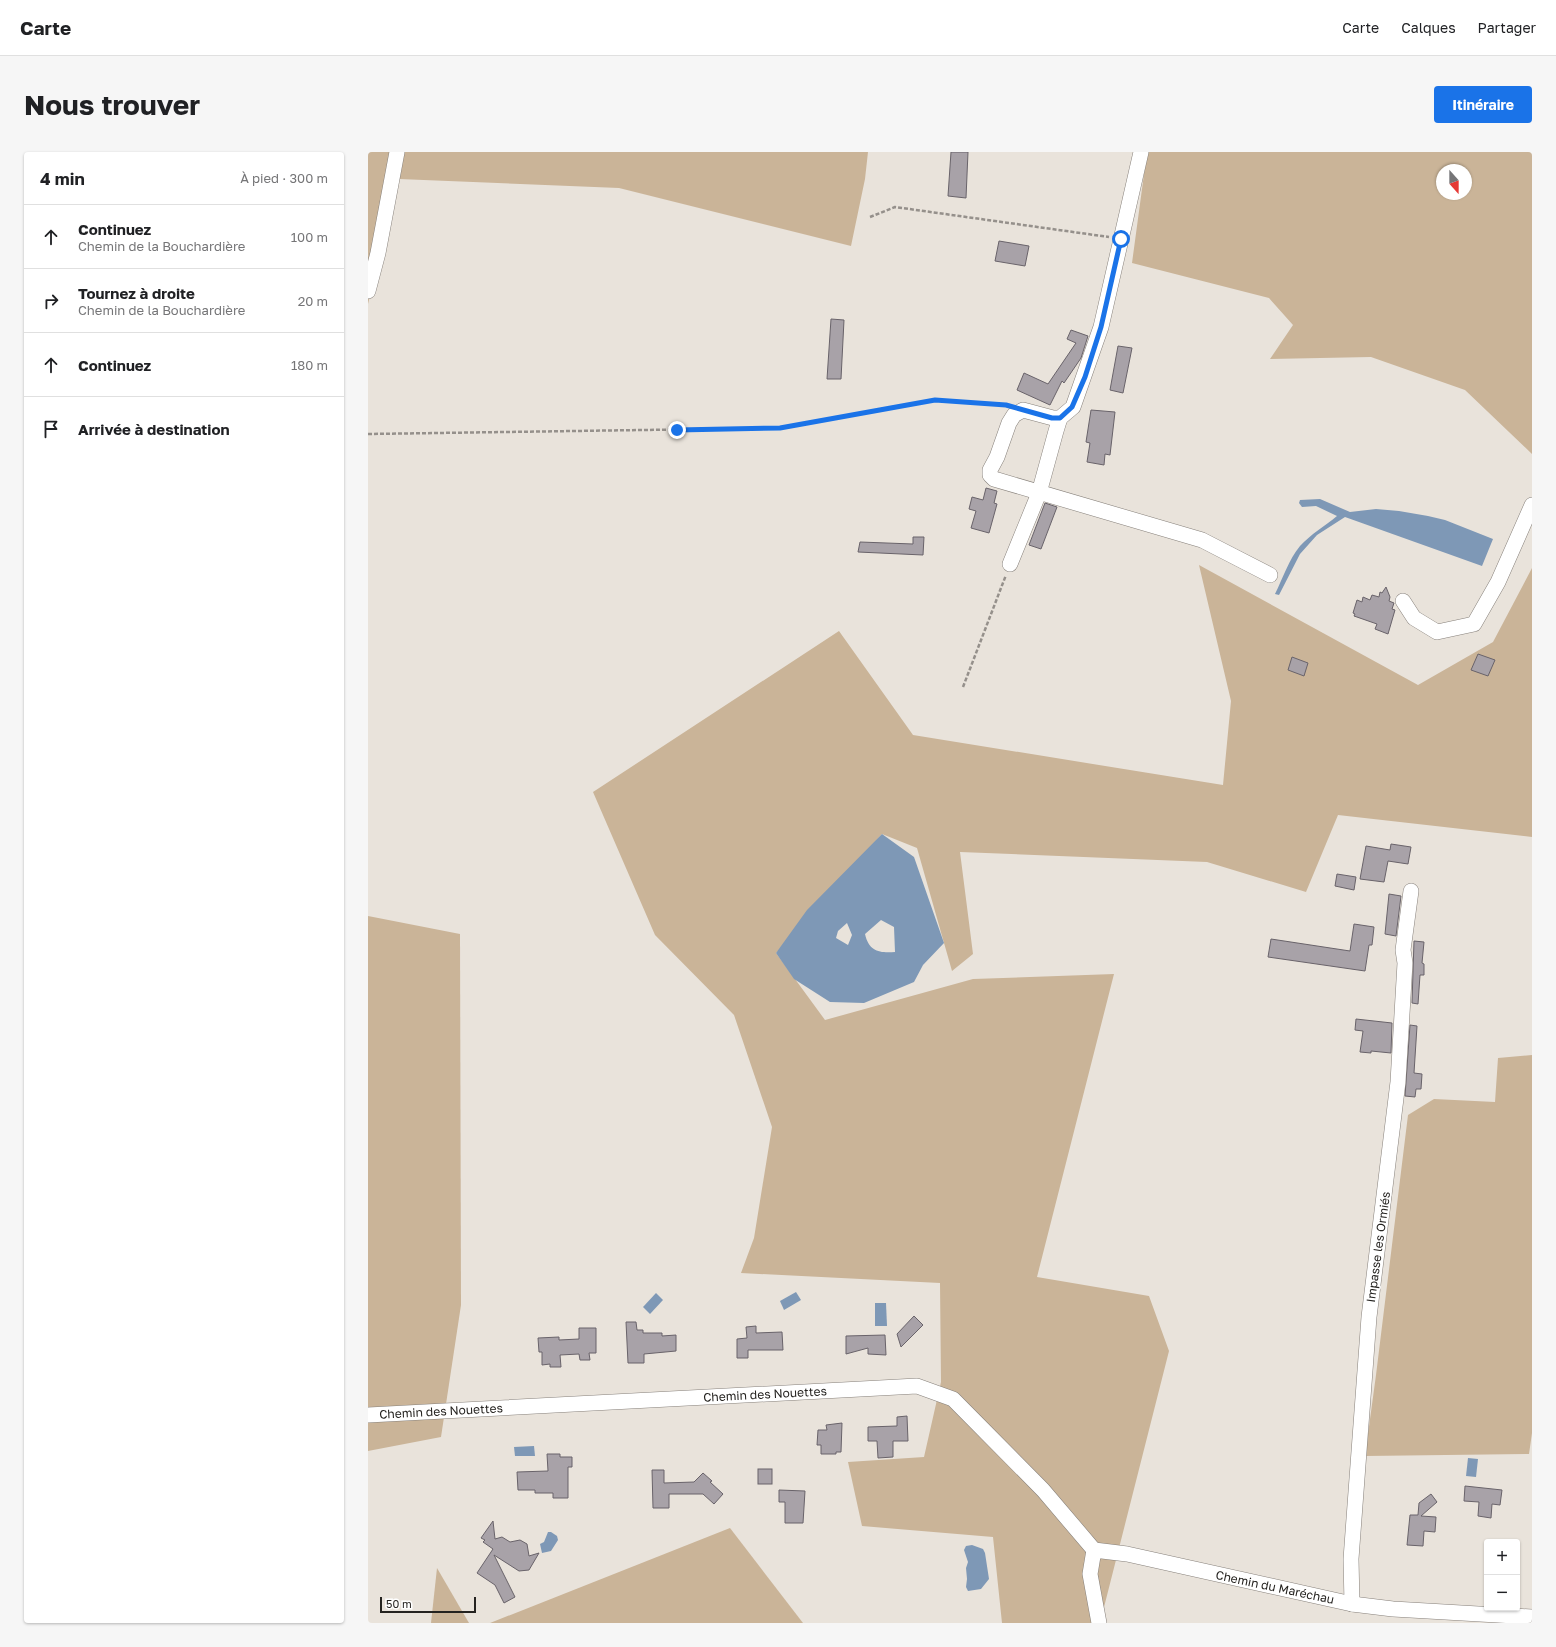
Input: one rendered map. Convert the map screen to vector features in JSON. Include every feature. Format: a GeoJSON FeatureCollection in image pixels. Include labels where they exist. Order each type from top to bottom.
{"type":"FeatureCollection","features":[{"type":"Feature","properties":{"kind":"street"},"geometry":{"type":"LineString","coordinates":[[368,291],[378,253],[397,152]]}},
{"type":"Feature","properties":{"kind":"street"},"geometry":{"type":"LineString","coordinates":[[1010,564],[1039,493],[1060,418],[1072,407],[1101,327],[1141,152]]}},
{"type":"Feature","properties":{"kind":"street"},"geometry":{"type":"LineString","coordinates":[[1060,418],[1052,418],[1023,410],[1014,416],[1009,423],[997,457],[990,470],[990,475],[994,479],[1039,493],[1128,517],[1202,540],[1270,575]]}},
{"type":"Feature","properties":{"kind":"street"},"geometry":{"type":"LineString","coordinates":[[1403,601],[1414,618],[1437,632],[1474,624],[1498,582],[1532,505]]}},
{"type":"Feature","properties":{"kind":"street","name":"Impasse les Ormiés"},"geometry":{"type":"LineString","coordinates":[[1352,1604],[1351,1559],[1369,1317],[1398,1082],[1405,963],[1403,950],[1411,891]]}},
{"type":"Feature","properties":{"kind":"street","name":"Chemin des Nouettes"},"geometry":{"type":"LineString","coordinates":[[368,1415],[918,1386],[953,1399],[1043,1490],[1094,1550]]}},
{"type":"Feature","properties":{"kind":"street"},"geometry":{"type":"LineString","coordinates":[[1094,1550],[1090,1574],[1099,1623]]}},
{"type":"Feature","properties":{"kind":"street","name":"Chemin du Maréchau"},"geometry":{"type":"LineString","coordinates":[[1094,1550],[1127,1554],[1352,1604],[1393,1609],[1532,1617]]}},
{"type":"Feature","properties":{"kind":"path"},"geometry":{"type":"LineString","coordinates":[[870,217],[895,207],[1121,239]]}},
{"type":"Feature","properties":{"kind":"path"},"geometry":{"type":"LineString","coordinates":[[368,434],[780,428],[935,400],[1006,405],[1023,410]]}},
{"type":"Feature","properties":{"kind":"path"},"geometry":{"type":"LineString","coordinates":[[963,687],[1010,564]]}},
{"type":"Feature","properties":{"kind":"shaded area"},"geometry":{"type":"Polygon","coordinates":[[[368,152],[868,152],[865,179],[851,246],[619,188],[399,179],[368,304],[368,152]]]}},
{"type":"Feature","properties":{"kind":"shaded area"},"geometry":{"type":"Polygon","coordinates":[[[1147,152],[1532,152],[1532,454],[1465,390],[1371,357],[1270,359],[1293,325],[1269,298],[1132,263],[1147,152]]]}},
{"type":"Feature","properties":{"kind":"shaded area"},"geometry":{"type":"Polygon","coordinates":[[[1199,565],[1418,685],[1493,642],[1532,568],[1532,837],[1338,815],[1306,892],[1207,862],[960,852],[973,954],[952,971],[917,848],[882,834],[776,953],[825,1020],[973,979],[1114,974],[1037,1277],[1149,1296],[1169,1351],[1100,1623],[1002,1623],[993,1537],[862,1526],[848,1462],[924,1457],[941,1382],[940,1283],[741,1273],[754,1238],[772,1127],[734,1015],[655,935],[593,792],[839,631],[913,735],[1223,785],[1231,701],[1199,565]]]}},
{"type":"Feature","properties":{"kind":"shaded area"},"geometry":{"type":"Polygon","coordinates":[[[368,916],[460,934],[461,1305],[441,1437],[368,1451],[368,916]]]}},
{"type":"Feature","properties":{"kind":"shaded area"},"geometry":{"type":"Polygon","coordinates":[[[1532,1055],[1532,1433],[1529,1454],[1365,1456],[1408,1115],[1434,1099],[1495,1102],[1498,1058],[1532,1055]]]}},
{"type":"Feature","properties":{"kind":"shaded area"},"geometry":{"type":"Polygon","coordinates":[[[730,1528],[803,1623],[490,1623],[730,1528]]]}},
{"type":"Feature","properties":{"kind":"shaded area"},"geometry":{"type":"Polygon","coordinates":[[[437,1568],[469,1623],[431,1623],[437,1568]]]}},
{"type":"Feature","properties":{"kind":"water"},"geometry":{"type":"Polygon","coordinates":[[[1320,499],[1350,512],[1376,509],[1428,516],[1445,520],[1493,539],[1482,566],[1345,517],[1317,535],[1300,554],[1279,595],[1275,594],[1296,551],[1313,534],[1337,516],[1316,506],[1302,507],[1299,503],[1300,500],[1320,499]]]}},
{"type":"Feature","properties":{"kind":"water"},"geometry":{"type":"Polygon","coordinates":[[[882,834],[914,857],[944,943],[923,965],[914,982],[864,1003],[830,1002],[794,979],[776,953],[807,910],[882,834]],[[881,920],[865,934],[869,945],[876,950],[895,952],[894,927],[881,920]],[[847,923],[838,931],[836,938],[848,945],[852,935],[847,923]]]}},
{"type":"Feature","properties":{"kind":"water"},"geometry":{"type":"Polygon","coordinates":[[[796,1292],[801,1300],[784,1310],[780,1301],[796,1292]]]}},
{"type":"Feature","properties":{"kind":"water"},"geometry":{"type":"Polygon","coordinates":[[[656,1293],[663,1300],[650,1314],[643,1307],[656,1293]]]}},
{"type":"Feature","properties":{"kind":"water"},"geometry":{"type":"Polygon","coordinates":[[[875,1303],[886,1303],[887,1326],[875,1326],[875,1303]]]}},
{"type":"Feature","properties":{"kind":"water"},"geometry":{"type":"Polygon","coordinates":[[[534,1446],[535,1456],[515,1456],[514,1447],[534,1446]]]}},
{"type":"Feature","properties":{"kind":"water"},"geometry":{"type":"Polygon","coordinates":[[[1468,1458],[1478,1459],[1476,1477],[1466,1476],[1468,1458]]]}},
{"type":"Feature","properties":{"kind":"water"},"geometry":{"type":"Polygon","coordinates":[[[548,1532],[551,1532],[557,1536],[558,1540],[551,1551],[542,1553],[540,1544],[544,1542],[548,1532]]]}},
{"type":"Feature","properties":{"kind":"water"},"geometry":{"type":"Polygon","coordinates":[[[972,1545],[983,1549],[985,1553],[989,1579],[981,1589],[968,1591],[966,1587],[966,1568],[968,1562],[964,1550],[966,1546],[972,1545]]]}},
{"type":"Feature","properties":{"kind":"building"},"geometry":{"type":"Polygon","coordinates":[[[951,152],[968,152],[966,198],[948,196],[951,152]]]}},
{"type":"Feature","properties":{"kind":"building"},"geometry":{"type":"Polygon","coordinates":[[[999,241],[1029,246],[1025,266],[995,261],[999,241]]]}},
{"type":"Feature","properties":{"kind":"building"},"geometry":{"type":"Polygon","coordinates":[[[831,319],[844,320],[841,379],[827,379],[831,319]]]}},
{"type":"Feature","properties":{"kind":"building"},"geometry":{"type":"Polygon","coordinates":[[[1071,330],[1088,336],[1081,358],[1064,383],[1062,381],[1050,405],[1017,390],[1024,373],[1048,384],[1076,343],[1067,339],[1071,330]]]}},
{"type":"Feature","properties":{"kind":"building"},"geometry":{"type":"Polygon","coordinates":[[[1118,346],[1132,348],[1123,393],[1110,390],[1118,346]]]}},
{"type":"Feature","properties":{"kind":"building"},"geometry":{"type":"Polygon","coordinates":[[[1091,410],[1115,412],[1110,455],[1105,454],[1104,465],[1087,462],[1090,443],[1086,442],[1091,410]]]}},
{"type":"Feature","properties":{"kind":"building"},"geometry":{"type":"Polygon","coordinates":[[[986,488],[997,491],[994,503],[997,504],[989,533],[971,528],[976,511],[969,509],[972,497],[983,500],[986,488]]]}},
{"type":"Feature","properties":{"kind":"building"},"geometry":{"type":"Polygon","coordinates":[[[1045,503],[1057,507],[1041,549],[1029,545],[1045,503]]]}},
{"type":"Feature","properties":{"kind":"building"},"geometry":{"type":"Polygon","coordinates":[[[913,537],[924,537],[923,555],[858,552],[860,542],[913,544],[913,537]]]}},
{"type":"Feature","properties":{"kind":"building"},"geometry":{"type":"Polygon","coordinates":[[[1386,587],[1390,597],[1389,601],[1394,603],[1392,609],[1395,610],[1388,634],[1375,629],[1377,624],[1354,616],[1355,614],[1353,613],[1357,600],[1362,602],[1363,597],[1370,600],[1372,595],[1379,597],[1380,592],[1382,593],[1386,587]]]}},
{"type":"Feature","properties":{"kind":"building"},"geometry":{"type":"Polygon","coordinates":[[[1478,654],[1495,660],[1488,676],[1471,670],[1478,654]]]}},
{"type":"Feature","properties":{"kind":"building"},"geometry":{"type":"Polygon","coordinates":[[[1292,657],[1308,663],[1304,676],[1288,670],[1292,657]]]}},
{"type":"Feature","properties":{"kind":"building"},"geometry":{"type":"Polygon","coordinates":[[[1391,844],[1411,847],[1408,864],[1388,861],[1384,882],[1360,879],[1366,846],[1390,850],[1391,844]]]}},
{"type":"Feature","properties":{"kind":"building"},"geometry":{"type":"Polygon","coordinates":[[[1337,874],[1356,877],[1354,890],[1335,886],[1337,874]]]}},
{"type":"Feature","properties":{"kind":"building"},"geometry":{"type":"Polygon","coordinates":[[[1389,894],[1401,896],[1396,936],[1385,934],[1389,894]]]}},
{"type":"Feature","properties":{"kind":"building"},"geometry":{"type":"Polygon","coordinates":[[[1354,924],[1374,927],[1372,945],[1369,945],[1365,971],[1268,957],[1271,939],[1350,951],[1354,924]]]}},
{"type":"Feature","properties":{"kind":"building"},"geometry":{"type":"Polygon","coordinates":[[[1414,941],[1424,942],[1422,963],[1424,964],[1424,975],[1420,975],[1418,1004],[1412,1003],[1414,941]]]}},
{"type":"Feature","properties":{"kind":"building"},"geometry":{"type":"Polygon","coordinates":[[[1356,1019],[1392,1023],[1391,1053],[1371,1051],[1371,1053],[1360,1052],[1363,1031],[1355,1030],[1356,1019]]]}},
{"type":"Feature","properties":{"kind":"building"},"geometry":{"type":"Polygon","coordinates":[[[1410,1025],[1417,1026],[1414,1073],[1422,1074],[1421,1089],[1416,1089],[1415,1097],[1405,1096],[1410,1025]]]}},
{"type":"Feature","properties":{"kind":"building"},"geometry":{"type":"Polygon","coordinates":[[[914,1316],[923,1325],[901,1347],[897,1334],[914,1316]]]}},
{"type":"Feature","properties":{"kind":"building"},"geometry":{"type":"Polygon","coordinates":[[[626,1322],[636,1322],[637,1330],[643,1330],[643,1333],[662,1333],[662,1336],[676,1335],[676,1351],[644,1354],[644,1363],[628,1363],[626,1322]]]}},
{"type":"Feature","properties":{"kind":"building"},"geometry":{"type":"Polygon","coordinates":[[[756,1326],[756,1333],[782,1332],[783,1350],[748,1350],[748,1358],[737,1358],[737,1339],[747,1338],[746,1327],[756,1326]]]}},
{"type":"Feature","properties":{"kind":"building"},"geometry":{"type":"Polygon","coordinates":[[[579,1328],[596,1328],[596,1353],[589,1353],[590,1360],[580,1360],[579,1354],[560,1355],[561,1367],[550,1367],[550,1364],[542,1365],[542,1352],[539,1352],[538,1338],[559,1337],[559,1340],[579,1339],[579,1328]]]}},
{"type":"Feature","properties":{"kind":"building"},"geometry":{"type":"Polygon","coordinates":[[[885,1335],[886,1355],[868,1354],[868,1348],[846,1354],[846,1336],[885,1335]]]}},
{"type":"Feature","properties":{"kind":"building"},"geometry":{"type":"Polygon","coordinates":[[[907,1416],[908,1441],[893,1441],[893,1457],[878,1458],[877,1441],[868,1441],[868,1427],[897,1426],[897,1417],[907,1416]]]}},
{"type":"Feature","properties":{"kind":"building"},"geometry":{"type":"Polygon","coordinates":[[[842,1423],[841,1452],[836,1452],[836,1454],[821,1454],[821,1445],[817,1445],[818,1430],[827,1430],[826,1425],[842,1423]]]}},
{"type":"Feature","properties":{"kind":"building"},"geometry":{"type":"Polygon","coordinates":[[[547,1454],[560,1454],[560,1457],[572,1457],[572,1467],[568,1467],[568,1498],[553,1498],[553,1493],[535,1493],[535,1490],[518,1490],[517,1472],[548,1471],[547,1454]]]}},
{"type":"Feature","properties":{"kind":"building"},"geometry":{"type":"Polygon","coordinates":[[[758,1469],[772,1469],[772,1484],[758,1484],[758,1469]]]}},
{"type":"Feature","properties":{"kind":"building"},"geometry":{"type":"Polygon","coordinates":[[[652,1470],[664,1470],[664,1483],[694,1482],[703,1473],[723,1494],[714,1504],[703,1494],[669,1494],[669,1508],[653,1508],[652,1470]]]}},
{"type":"Feature","properties":{"kind":"building"},"geometry":{"type":"Polygon","coordinates":[[[1465,1486],[1502,1490],[1500,1505],[1492,1504],[1491,1518],[1478,1516],[1479,1502],[1464,1501],[1465,1486]]]}},
{"type":"Feature","properties":{"kind":"building"},"geometry":{"type":"Polygon","coordinates":[[[779,1490],[805,1491],[803,1523],[785,1523],[785,1502],[779,1502],[779,1490]]]}},
{"type":"Feature","properties":{"kind":"building"},"geometry":{"type":"Polygon","coordinates":[[[1431,1494],[1437,1502],[1421,1516],[1436,1517],[1435,1532],[1424,1531],[1423,1546],[1407,1545],[1410,1515],[1418,1515],[1419,1503],[1431,1494]]]}},
{"type":"Feature","properties":{"kind":"building"},"geometry":{"type":"Polygon","coordinates":[[[493,1521],[495,1539],[502,1537],[510,1542],[520,1540],[527,1544],[529,1556],[539,1553],[529,1570],[519,1571],[494,1555],[515,1597],[504,1603],[495,1585],[477,1573],[493,1549],[483,1542],[485,1540],[481,1538],[493,1521]]]}},
{"type":"Feature","properties":{"kind":"route"},"geometry":{"type":"LineString","coordinates":[[677,430],[780,428],[935,400],[1006,405],[1052,418],[1060,418],[1067,414],[1072,407],[1085,377],[1101,327],[1121,239]]}}]}
